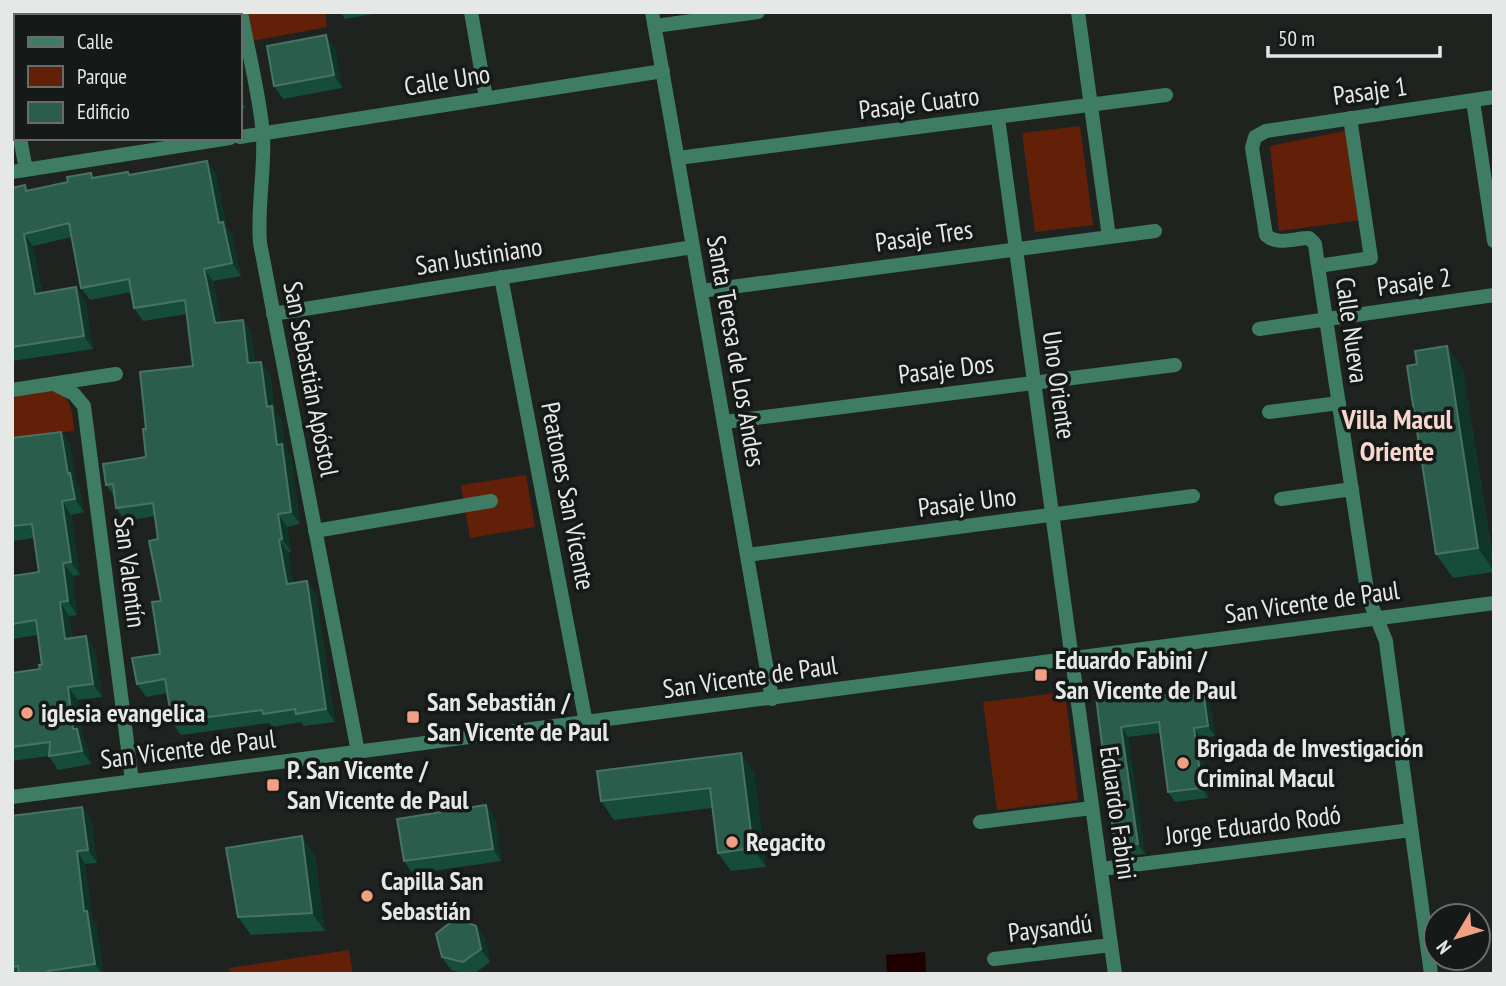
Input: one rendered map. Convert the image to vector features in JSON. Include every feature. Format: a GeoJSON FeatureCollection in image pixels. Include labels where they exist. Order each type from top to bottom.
{"type":"FeatureCollection","features":[{"type":"Feature","properties":{"kind":"street"},"geometry":{"type":"LineString","coordinates":[[471,12],[486,98]]}},
{"type":"Feature","properties":{"kind":"street"},"geometry":{"type":"LineString","coordinates":[[653,19],[758,12]]}},
{"type":"Feature","properties":{"kind":"street"},"geometry":{"type":"LineString","coordinates":[[1078,12],[1109,237]]}},
{"type":"Feature","properties":{"kind":"street","name":"San Sebastián Apóstol"},"geometry":{"type":"LineString","coordinates":[[242,18],[263,133],[258,217],[260,243],[358,752]]}},
{"type":"Feature","properties":{"kind":"street","name":"Santa Teresa de Los Andes"},"geometry":{"type":"LineString","coordinates":[[653,19],[772,699]]}},
{"type":"Feature","properties":{"kind":"street","name":"Calle Uno"},"geometry":{"type":"LineString","coordinates":[[242,137],[663,71]]}},
{"type":"Feature","properties":{"kind":"street","name":"Pasaje Cuatro"},"geometry":{"type":"LineString","coordinates":[[678,158],[1166,95]]}},
{"type":"Feature","properties":{"kind":"street","name":"Pasaje 1"},"geometry":{"type":"LineString","coordinates":[[1318,266],[1315,243],[1309,238],[1277,241],[1266,235],[1252,148],[1255,137],[1266,131],[1494,97]]}},
{"type":"Feature","properties":{"kind":"street"},"geometry":{"type":"LineString","coordinates":[[1473,101],[1494,241]]}},
{"type":"Feature","properties":{"kind":"street","name":"Uno Oriente"},"geometry":{"type":"LineString","coordinates":[[998,118],[1072,659]]}},
{"type":"Feature","properties":{"kind":"street","name":"Calle Nueva"},"geometry":{"type":"LineString","coordinates":[[1350,118],[1371,258],[1318,266],[1368,597],[1386,641],[1431,974]]}},
{"type":"Feature","properties":{"kind":"street"},"geometry":{"type":"LineString","coordinates":[[20,140],[19,171],[217,140]]}},
{"type":"Feature","properties":{"kind":"street","name":"Pasaje Tres"},"geometry":{"type":"LineString","coordinates":[[701,291],[1154,231]]}},
{"type":"Feature","properties":{"kind":"street","name":"San Justiniano"},"geometry":{"type":"LineString","coordinates":[[273,313],[693,247]]}},
{"type":"Feature","properties":{"kind":"street","name":"Peatones San Vicente"},"geometry":{"type":"LineString","coordinates":[[501,277],[586,723]]}},
{"type":"Feature","properties":{"kind":"street","name":"Pasaje 2"},"geometry":{"type":"LineString","coordinates":[[1259,329],[1494,295]]}},
{"type":"Feature","properties":{"kind":"street","name":"Pasaje Dos"},"geometry":{"type":"LineString","coordinates":[[724,422],[1175,365]]}},
{"type":"Feature","properties":{"kind":"street"},"geometry":{"type":"LineString","coordinates":[[12,390],[117,374]]}},
{"type":"Feature","properties":{"kind":"street","name":"San Valentín"},"geometry":{"type":"LineString","coordinates":[[54,384],[74,394],[84,406],[132,781]]}},
{"type":"Feature","properties":{"kind":"street"},"geometry":{"type":"LineString","coordinates":[[1269,412],[1339,403]]}},
{"type":"Feature","properties":{"kind":"street"},"geometry":{"type":"LineString","coordinates":[[1281,499],[1352,489]]}},
{"type":"Feature","properties":{"kind":"street","name":"Pasaje Uno"},"geometry":{"type":"LineString","coordinates":[[747,555],[1193,496]]}},
{"type":"Feature","properties":{"kind":"street"},"geometry":{"type":"LineString","coordinates":[[315,531],[491,501]]}},
{"type":"Feature","properties":{"kind":"street","name":"San Vicente de Paul"},"geometry":{"type":"LineString","coordinates":[[12,797],[1494,603]]}},
{"type":"Feature","properties":{"kind":"street","name":"Eduardo Fabini"},"geometry":{"type":"LineString","coordinates":[[1072,659],[1115,974]]}},
{"type":"Feature","properties":{"kind":"street"},"geometry":{"type":"LineString","coordinates":[[980,822],[1092,808]]}},
{"type":"Feature","properties":{"kind":"street","name":"Jorge Eduardo Rodó"},"geometry":{"type":"LineString","coordinates":[[1101,869],[1411,830]]}},
{"type":"Feature","properties":{"kind":"street","name":"Paysandú"},"geometry":{"type":"LineString","coordinates":[[994,959],[1111,945]]}},
{"type":"Feature","properties":{"kind":"green space"},"geometry":{"type":"Polygon","coordinates":[[[325,12],[327,27],[242,43],[242,14],[168,14],[325,12]]]}},
{"type":"Feature","properties":{"kind":"green space"},"geometry":{"type":"Polygon","coordinates":[[[1080,126],[1093,225],[1035,232],[1022,133],[1080,126]]]}},
{"type":"Feature","properties":{"kind":"green space"},"geometry":{"type":"Polygon","coordinates":[[[1345,131],[1361,220],[1279,231],[1270,146],[1345,131]]]}},
{"type":"Feature","properties":{"kind":"green space"},"geometry":{"type":"Polygon","coordinates":[[[51,390],[63,396],[70,406],[74,431],[12,438],[12,395],[51,390]]]}},
{"type":"Feature","properties":{"kind":"green space"},"geometry":{"type":"Polygon","coordinates":[[[526,475],[535,527],[470,538],[461,485],[526,475]]]}},
{"type":"Feature","properties":{"kind":"green space"},"geometry":{"type":"Polygon","coordinates":[[[1065,692],[1078,800],[997,810],[983,702],[1065,692]]]}},
{"type":"Feature","properties":{"kind":"green space"},"geometry":{"type":"Polygon","coordinates":[[[349,950],[353,974],[230,974],[229,968],[349,950]]]}},
{"type":"Feature","properties":{"kind":"shaded area"},"geometry":{"type":"Polygon","coordinates":[[[925,952],[926,974],[887,974],[886,955],[925,952]]]}},
{"type":"Feature","properties":{"kind":"building"},"geometry":{"type":"Polygon","coordinates":[[[20,12],[61,12],[61,14],[20,12]]]}},
{"type":"Feature","properties":{"kind":"building"},"geometry":{"type":"Polygon","coordinates":[[[144,12],[144,14],[103,14],[144,12]]]}},
{"type":"Feature","properties":{"kind":"building"},"geometry":{"type":"Polygon","coordinates":[[[326,35],[334,75],[274,86],[267,46],[326,35]]]}},
{"type":"Feature","properties":{"kind":"building"},"geometry":{"type":"Polygon","coordinates":[[[207,161],[219,223],[223,222],[232,263],[204,269],[215,323],[243,320],[248,363],[261,362],[267,407],[272,406],[277,445],[282,444],[291,512],[278,514],[282,539],[279,540],[287,584],[307,581],[326,709],[296,714],[295,709],[263,714],[262,710],[172,722],[165,679],[137,684],[132,658],[160,654],[152,602],[161,601],[149,541],[158,539],[153,503],[116,508],[113,484],[106,485],[103,464],[146,457],[140,372],[193,366],[185,300],[134,308],[129,279],[81,288],[69,223],[24,234],[35,294],[76,287],[84,336],[12,347],[12,188],[25,185],[26,191],[68,182],[67,177],[91,173],[92,178],[128,172],[129,175],[207,161]]]}},
{"type":"Feature","properties":{"kind":"building"},"geometry":{"type":"Polygon","coordinates":[[[1447,346],[1478,548],[1436,554],[1407,366],[1417,364],[1415,351],[1447,346]]]}},
{"type":"Feature","properties":{"kind":"building"},"geometry":{"type":"Polygon","coordinates":[[[61,432],[75,499],[62,501],[71,562],[63,563],[68,601],[60,602],[65,639],[86,636],[93,684],[68,687],[73,729],[77,729],[82,751],[49,756],[50,742],[12,747],[12,673],[40,669],[39,665],[42,665],[36,620],[12,624],[12,576],[39,572],[32,524],[12,526],[12,438],[61,432]]]}},
{"type":"Feature","properties":{"kind":"building"},"geometry":{"type":"Polygon","coordinates":[[[1116,688],[1118,701],[1203,690],[1208,726],[1194,728],[1202,788],[1168,792],[1159,722],[1121,727],[1138,844],[1115,847],[1095,689],[1116,688]]]}},
{"type":"Feature","properties":{"kind":"building"},"geometry":{"type":"Polygon","coordinates":[[[741,753],[753,848],[718,853],[710,788],[601,801],[597,771],[741,753]]]}},
{"type":"Feature","properties":{"kind":"building"},"geometry":{"type":"Polygon","coordinates":[[[486,805],[493,849],[404,861],[397,819],[486,805]]]}},
{"type":"Feature","properties":{"kind":"building"},"geometry":{"type":"Polygon","coordinates":[[[82,807],[88,850],[77,851],[84,911],[87,911],[95,964],[48,971],[48,974],[19,974],[18,966],[12,967],[12,816],[82,807]]]}},
{"type":"Feature","properties":{"kind":"building"},"geometry":{"type":"Polygon","coordinates":[[[302,836],[312,913],[238,917],[226,848],[302,836]]]}},
{"type":"Feature","properties":{"kind":"building"},"geometry":{"type":"Polygon","coordinates":[[[456,918],[476,926],[481,949],[463,962],[442,957],[436,934],[456,918]]]}},
{"type":"Feature","properties":{"kind":"place","name":"Eduardo Fabini / San Vicente de Paul"},"geometry":{"type":"Point","coordinates":[1041,675]}},
{"type":"Feature","properties":{"kind":"place","name":"iglesia evangelica"},"geometry":{"type":"Point","coordinates":[27,713]}},
{"type":"Feature","properties":{"kind":"place","name":"San Sebastián / San Vicente de Paul"},"geometry":{"type":"Point","coordinates":[413,717]}},
{"type":"Feature","properties":{"kind":"place","name":"Brigada de Investigación Criminal Macul"},"geometry":{"type":"Point","coordinates":[1183,763]}},
{"type":"Feature","properties":{"kind":"place","name":"P. San Vicente / San Vicente de Paul"},"geometry":{"type":"Point","coordinates":[273,785]}},
{"type":"Feature","properties":{"kind":"place","name":"Regacito"},"geometry":{"type":"Point","coordinates":[732,842]}},
{"type":"Feature","properties":{"kind":"place","name":"Capilla San Sebastián"},"geometry":{"type":"Point","coordinates":[367,896]}},
{"type":"Feature","properties":{"kind":"district","name":"Villa Macul Oriente"},"geometry":{"type":"Point","coordinates":[1397,435]}}]}
